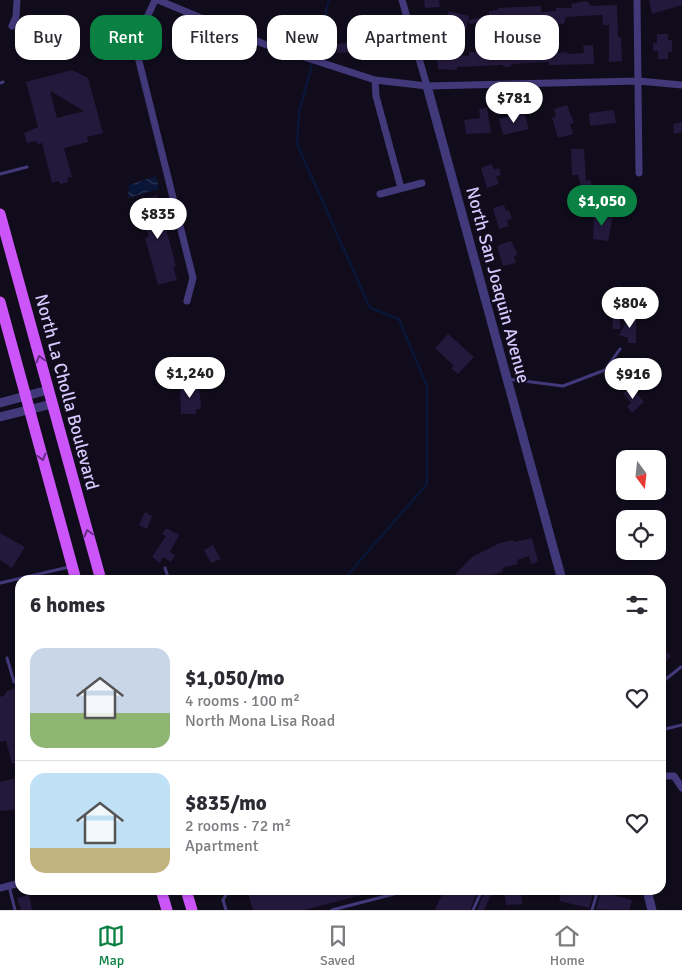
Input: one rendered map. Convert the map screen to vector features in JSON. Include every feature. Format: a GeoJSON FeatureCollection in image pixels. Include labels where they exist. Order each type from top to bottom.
{"type":"FeatureCollection","features":[{"type":"Feature","properties":{"kind":"main road","name":"North La Cholla Boulevard"},"geometry":{"type":"LineString","coordinates":[[0,214],[100,575]]}},
{"type":"Feature","properties":{"kind":"main road"},"geometry":{"type":"LineString","coordinates":[[0,302],[75,575]]}},
{"type":"Feature","properties":{"kind":"main road"},"geometry":{"type":"LineString","coordinates":[[162,895],[167,910]]}},
{"type":"Feature","properties":{"kind":"main road"},"geometry":{"type":"LineString","coordinates":[[188,895],[192,910]]}},
{"type":"Feature","properties":{"kind":"street"},"geometry":{"type":"LineString","coordinates":[[12,26],[16,17],[17,0]]}},
{"type":"Feature","properties":{"kind":"street"},"geometry":{"type":"LineString","coordinates":[[187,301],[194,278],[138,57],[139,35],[156,0],[264,44],[375,80],[427,86],[638,81],[682,85]]}},
{"type":"Feature","properties":{"kind":"street","name":"North San Joaquin Avenue"},"geometry":{"type":"LineString","coordinates":[[402,0],[561,575]]}},
{"type":"Feature","properties":{"kind":"street"},"geometry":{"type":"LineString","coordinates":[[637,0],[639,173]]}},
{"type":"Feature","properties":{"kind":"street"},"geometry":{"type":"LineString","coordinates":[[375,80],[376,96],[401,188]]}},
{"type":"Feature","properties":{"kind":"street"},"geometry":{"type":"LineString","coordinates":[[380,194],[422,183]]}},
{"type":"Feature","properties":{"kind":"street"},"geometry":{"type":"LineString","coordinates":[[0,403],[48,390]]}},
{"type":"Feature","properties":{"kind":"street"},"geometry":{"type":"LineString","coordinates":[[0,418],[52,404]]}},
{"type":"Feature","properties":{"kind":"street"},"geometry":{"type":"LineString","coordinates":[[666,775],[674,776],[682,788]]}},
{"type":"Feature","properties":{"kind":"street"},"geometry":{"type":"LineString","coordinates":[[0,888],[15,884]]}},
{"type":"Feature","properties":{"kind":"street"},"geometry":{"type":"LineString","coordinates":[[648,895],[652,910]]}},
{"type":"Feature","properties":{"kind":"lane"},"geometry":{"type":"LineString","coordinates":[[0,174],[27,166]]}},
{"type":"Feature","properties":{"kind":"lane"},"geometry":{"type":"LineString","coordinates":[[507,379],[563,386],[605,370],[620,349]]}},
{"type":"Feature","properties":{"kind":"lane"},"geometry":{"type":"LineString","coordinates":[[34,575],[72,566]]}},
{"type":"Feature","properties":{"kind":"lane"},"geometry":{"type":"LineString","coordinates":[[165,568],[167,575]]}},
{"type":"Feature","properties":{"kind":"lane"},"geometry":{"type":"LineString","coordinates":[[0,583],[15,579]]}},
{"type":"Feature","properties":{"kind":"lane"},"geometry":{"type":"LineString","coordinates":[[7,658],[14,682]]}},
{"type":"Feature","properties":{"kind":"lane"},"geometry":{"type":"LineString","coordinates":[[666,679],[681,667]]}},
{"type":"Feature","properties":{"kind":"lane"},"geometry":{"type":"LineString","coordinates":[[666,729],[682,725]]}},
{"type":"Feature","properties":{"kind":"lane"},"geometry":{"type":"LineString","coordinates":[[9,886],[15,910]]}},
{"type":"Feature","properties":{"kind":"lane"},"geometry":{"type":"LineString","coordinates":[[226,895],[223,900],[226,910]]}},
{"type":"Feature","properties":{"kind":"lane"},"geometry":{"type":"LineString","coordinates":[[332,910],[390,895]]}},
{"type":"Feature","properties":{"kind":"lane"},"geometry":{"type":"LineString","coordinates":[[473,910],[480,895]]}},
{"type":"Feature","properties":{"kind":"lane"},"geometry":{"type":"LineString","coordinates":[[592,910],[596,895]]}},
{"type":"Feature","properties":{"kind":"water"},"geometry":{"type":"Polygon","coordinates":[[[156,176],[159,189],[128,198],[129,185],[156,176]]]}},
{"type":"Feature","properties":{"kind":"building"},"geometry":{"type":"Polygon","coordinates":[[[424,0],[439,0],[440,7],[425,8],[424,0]]]}},
{"type":"Feature","properties":{"kind":"building"},"geometry":{"type":"Polygon","coordinates":[[[649,0],[682,0],[682,5],[652,14],[649,0]]]}},
{"type":"Feature","properties":{"kind":"building"},"geometry":{"type":"Polygon","coordinates":[[[587,1],[591,6],[617,5],[618,37],[621,37],[622,61],[609,62],[609,25],[603,25],[602,15],[566,17],[564,24],[559,24],[559,15],[489,15],[489,11],[498,10],[498,8],[541,6],[541,12],[556,11],[556,8],[572,8],[571,4],[587,1]]]}},
{"type":"Feature","properties":{"kind":"building"},"geometry":{"type":"Polygon","coordinates":[[[448,11],[465,15],[447,15],[448,11]]]}},
{"type":"Feature","properties":{"kind":"building"},"geometry":{"type":"Polygon","coordinates":[[[465,15],[469,16],[465,29],[465,15]]]}},
{"type":"Feature","properties":{"kind":"building"},"geometry":{"type":"Polygon","coordinates":[[[475,18],[475,23],[469,24],[469,20],[475,18]]]}},
{"type":"Feature","properties":{"kind":"building"},"geometry":{"type":"Polygon","coordinates":[[[657,34],[668,34],[668,40],[672,40],[672,52],[668,52],[668,59],[658,59],[658,51],[653,51],[653,43],[657,43],[657,34]]]}},
{"type":"Feature","properties":{"kind":"building"},"geometry":{"type":"Polygon","coordinates":[[[347,43],[347,52],[337,53],[337,44],[347,43]]]}},
{"type":"Feature","properties":{"kind":"building"},"geometry":{"type":"Polygon","coordinates":[[[593,45],[594,64],[549,65],[549,62],[511,64],[511,66],[503,67],[503,65],[457,67],[457,70],[438,69],[437,60],[465,60],[465,56],[469,56],[469,52],[475,52],[475,60],[559,60],[559,53],[584,53],[583,46],[593,45]]]}},
{"type":"Feature","properties":{"kind":"building"},"geometry":{"type":"Polygon","coordinates":[[[72,70],[88,78],[103,133],[87,137],[88,142],[64,148],[72,177],[67,178],[68,182],[60,184],[59,181],[52,183],[42,143],[37,144],[37,141],[27,143],[24,133],[38,127],[26,82],[72,70]],[[50,91],[57,118],[84,111],[50,91]]]}},
{"type":"Feature","properties":{"kind":"building"},"geometry":{"type":"Polygon","coordinates":[[[567,105],[574,123],[570,124],[573,134],[558,138],[552,118],[556,117],[554,109],[567,105]]]}},
{"type":"Feature","properties":{"kind":"building"},"geometry":{"type":"Polygon","coordinates":[[[487,108],[491,133],[466,134],[464,120],[480,118],[479,109],[487,108]]]}},
{"type":"Feature","properties":{"kind":"building"},"geometry":{"type":"Polygon","coordinates":[[[614,110],[616,123],[590,126],[589,113],[614,110]]]}},
{"type":"Feature","properties":{"kind":"building"},"geometry":{"type":"Polygon","coordinates":[[[524,113],[529,129],[503,135],[499,119],[524,113]]]}},
{"type":"Feature","properties":{"kind":"building"},"geometry":{"type":"Polygon","coordinates":[[[682,122],[682,132],[674,134],[673,124],[682,122]]]}},
{"type":"Feature","properties":{"kind":"building"},"geometry":{"type":"Polygon","coordinates":[[[571,149],[584,149],[586,181],[590,180],[598,201],[586,205],[585,202],[581,203],[579,195],[583,193],[578,175],[572,175],[571,149]]]}},
{"type":"Feature","properties":{"kind":"building"},"geometry":{"type":"Polygon","coordinates":[[[492,164],[494,170],[499,168],[501,175],[496,177],[499,184],[487,188],[481,168],[492,164]]]}},
{"type":"Feature","properties":{"kind":"building"},"geometry":{"type":"Polygon","coordinates":[[[157,195],[176,266],[173,267],[177,280],[158,285],[145,238],[149,237],[144,222],[141,223],[138,214],[141,213],[138,200],[157,195]]]}},
{"type":"Feature","properties":{"kind":"building"},"geometry":{"type":"Polygon","coordinates":[[[504,205],[506,211],[509,210],[512,219],[507,220],[509,226],[499,229],[493,208],[504,205]]]}},
{"type":"Feature","properties":{"kind":"building"},"geometry":{"type":"Polygon","coordinates":[[[594,213],[613,215],[608,241],[593,239],[594,213]]]}},
{"type":"Feature","properties":{"kind":"building"},"geometry":{"type":"Polygon","coordinates":[[[511,241],[518,255],[514,256],[516,263],[503,266],[497,246],[511,241]]]}},
{"type":"Feature","properties":{"kind":"building"},"geometry":{"type":"Polygon","coordinates":[[[612,312],[620,312],[620,329],[613,329],[612,312]]]}},
{"type":"Feature","properties":{"kind":"building"},"geometry":{"type":"Polygon","coordinates":[[[632,312],[639,316],[636,322],[636,343],[628,343],[628,338],[619,335],[632,312]]]}},
{"type":"Feature","properties":{"kind":"building"},"geometry":{"type":"Polygon","coordinates":[[[448,334],[474,357],[458,374],[451,368],[454,366],[435,348],[448,334]]]}},
{"type":"Feature","properties":{"kind":"building"},"geometry":{"type":"Polygon","coordinates":[[[202,361],[203,372],[192,373],[190,362],[202,361]]]}},
{"type":"Feature","properties":{"kind":"building"},"geometry":{"type":"Polygon","coordinates":[[[635,367],[641,373],[632,380],[627,374],[635,367]]]}},
{"type":"Feature","properties":{"kind":"building"},"geometry":{"type":"Polygon","coordinates":[[[199,384],[201,409],[196,409],[196,414],[181,414],[180,385],[199,384]]]}},
{"type":"Feature","properties":{"kind":"building"},"geometry":{"type":"Polygon","coordinates":[[[631,387],[644,402],[632,413],[627,407],[631,403],[623,393],[631,387]]]}},
{"type":"Feature","properties":{"kind":"building"},"geometry":{"type":"Polygon","coordinates":[[[145,512],[152,516],[147,529],[139,525],[145,512]]]}},
{"type":"Feature","properties":{"kind":"building"},"geometry":{"type":"Polygon","coordinates":[[[166,528],[179,535],[170,552],[175,555],[171,562],[163,557],[160,563],[152,557],[166,536],[162,534],[166,528]]]}},
{"type":"Feature","properties":{"kind":"building"},"geometry":{"type":"Polygon","coordinates":[[[0,533],[25,547],[12,568],[0,560],[0,533]]]}},
{"type":"Feature","properties":{"kind":"building"},"geometry":{"type":"Polygon","coordinates":[[[532,538],[538,562],[531,564],[529,556],[517,560],[518,564],[502,568],[503,571],[493,575],[455,575],[472,557],[500,543],[514,540],[514,542],[532,538]]]}},
{"type":"Feature","properties":{"kind":"building"},"geometry":{"type":"Polygon","coordinates":[[[213,545],[221,559],[211,563],[204,550],[213,545]]]}},
{"type":"Feature","properties":{"kind":"building"},"geometry":{"type":"Polygon","coordinates":[[[666,652],[671,656],[666,662],[666,652]]]}},
{"type":"Feature","properties":{"kind":"building"},"geometry":{"type":"Polygon","coordinates":[[[15,689],[15,763],[12,764],[6,741],[0,742],[0,697],[5,695],[7,691],[15,689]]]}},
{"type":"Feature","properties":{"kind":"building"},"geometry":{"type":"Polygon","coordinates":[[[15,778],[15,810],[0,811],[0,782],[15,778]]]}},
{"type":"Feature","properties":{"kind":"building"},"geometry":{"type":"Polygon","coordinates":[[[29,895],[32,910],[21,910],[17,898],[29,895]]]}},
{"type":"Feature","properties":{"kind":"building"},"geometry":{"type":"Polygon","coordinates":[[[248,895],[361,895],[305,910],[253,910],[248,895]]]}},
{"type":"Feature","properties":{"kind":"building"},"geometry":{"type":"Polygon","coordinates":[[[442,895],[476,895],[470,910],[435,910],[442,895]]]}},
{"type":"Feature","properties":{"kind":"building"},"geometry":{"type":"Polygon","coordinates":[[[483,895],[491,895],[484,910],[477,910],[483,895]]]}},
{"type":"Feature","properties":{"kind":"building"},"geometry":{"type":"Polygon","coordinates":[[[505,895],[521,895],[522,904],[506,905],[505,895]]]}},
{"type":"Feature","properties":{"kind":"building"},"geometry":{"type":"Polygon","coordinates":[[[561,895],[593,895],[589,908],[559,901],[561,895]]]}},
{"type":"Feature","properties":{"kind":"building"},"geometry":{"type":"Polygon","coordinates":[[[600,895],[613,895],[632,900],[629,910],[596,909],[600,895]]]}},
{"type":"Feature","properties":{"kind":"waterway"},"geometry":{"type":"LineString","coordinates":[[329,0],[299,113],[297,144],[370,308],[399,319],[427,387],[427,484],[347,575]]}}]}
